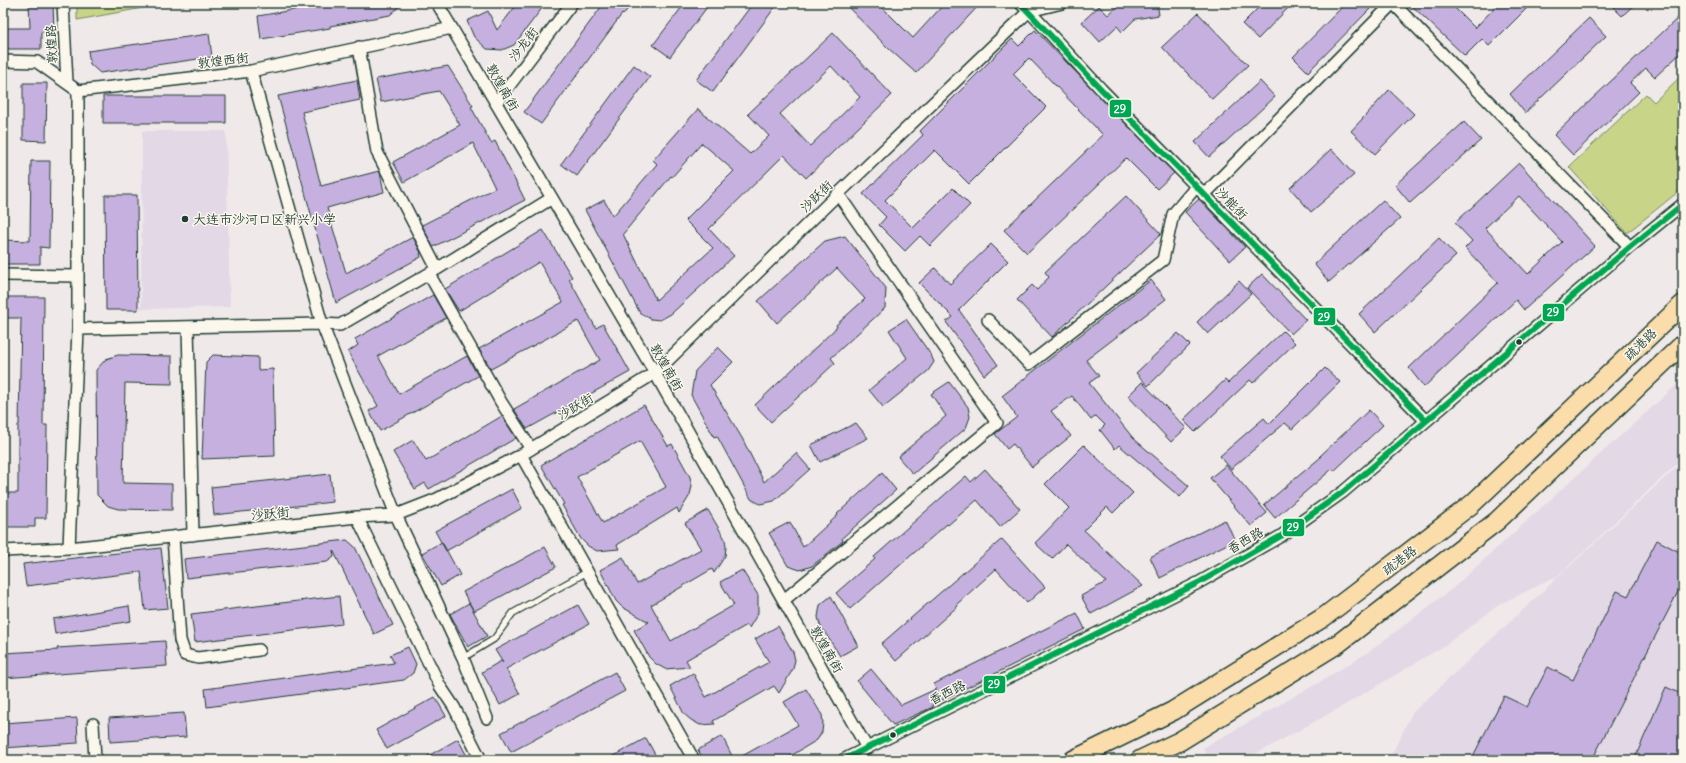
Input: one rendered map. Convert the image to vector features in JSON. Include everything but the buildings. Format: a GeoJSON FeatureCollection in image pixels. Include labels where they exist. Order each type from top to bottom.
{"type":"FeatureCollection","features":[{"type":"Feature","properties":{"kind":"highway","name":"疏港路"},"geometry":{"type":"LineString","coordinates":[[1073,760],[1173,711],[1324,617],[1472,504],[1683,304]]}},
{"type":"Feature","properties":{"kind":"highway"},"geometry":{"type":"LineString","coordinates":[[1140,760],[1180,740],[1346,638],[1497,521],[1683,344]]}},
{"type":"Feature","properties":{"kind":"street","name":"敦煌路"},"geometry":{"type":"LineString","coordinates":[[62,3],[67,83]]}},
{"type":"Feature","properties":{"kind":"street","name":"敦煌南街"},"geometry":{"type":"LineString","coordinates":[[437,3],[656,373],[867,748]]}},
{"type":"Feature","properties":{"kind":"street","name":"沙龙街"},"geometry":{"type":"LineString","coordinates":[[496,103],[572,3]]}},
{"type":"Feature","properties":{"kind":"street","name":"沙能街"},"geometry":{"type":"LineString","coordinates":[[1020,3],[1101,90],[1426,422]]}},
{"type":"Feature","properties":{"kind":"street"},"geometry":{"type":"LineString","coordinates":[[1029,11],[1062,3]]}},
{"type":"Feature","properties":{"kind":"street"},"geometry":{"type":"LineString","coordinates":[[988,320],[1029,364],[1163,260],[1173,214],[1200,191],[1393,3],[1630,247]]}},
{"type":"Feature","properties":{"kind":"street","name":"沙跃街"},"geometry":{"type":"LineString","coordinates":[[3,551],[69,548],[357,517],[396,515],[437,499],[526,452],[656,373],[838,194],[1029,11]]}},
{"type":"Feature","properties":{"kind":"street","name":"敦煌西街"},"geometry":{"type":"LineString","coordinates":[[78,91],[251,70],[452,28]]}},
{"type":"Feature","properties":{"kind":"street"},"geometry":{"type":"LineString","coordinates":[[360,47],[377,152],[433,272],[587,572],[694,760]]}},
{"type":"Feature","properties":{"kind":"street"},"geometry":{"type":"LineString","coordinates":[[3,61],[37,62],[78,91],[78,329],[69,548]]}},
{"type":"Feature","properties":{"kind":"street"},"geometry":{"type":"LineString","coordinates":[[251,70],[322,324],[396,515],[463,658],[487,718]]}},
{"type":"Feature","properties":{"kind":"street"},"geometry":{"type":"LineString","coordinates":[[784,600],[997,423],[838,194]]}},
{"type":"Feature","properties":{"kind":"street"},"geometry":{"type":"LineString","coordinates":[[78,329],[322,324],[340,326],[433,272],[552,198]]}},
{"type":"Feature","properties":{"kind":"street","name":"香西路"},"geometry":{"type":"LineString","coordinates":[[843,760],[1198,584],[1281,536],[1343,492],[1630,247],[1683,204]]}},
{"type":"Feature","properties":{"kind":"street"},"geometry":{"type":"LineString","coordinates":[[3,275],[78,276]]}},
{"type":"Feature","properties":{"kind":"street"},"geometry":{"type":"LineString","coordinates":[[188,327],[193,535]]}},
{"type":"Feature","properties":{"kind":"street"},"geometry":{"type":"LineString","coordinates":[[357,517],[440,686],[454,707],[482,760]]}},
{"type":"Feature","properties":{"kind":"street"},"geometry":{"type":"LineString","coordinates":[[173,537],[180,640],[185,655],[198,658],[260,650]]}},
{"type":"Feature","properties":{"kind":"street"},"geometry":{"type":"LineString","coordinates":[[93,724],[95,760]]}},
{"type":"Feature","properties":{"kind":"lane"},"geometry":{"type":"LineString","coordinates":[[463,658],[494,639],[513,613],[587,572]]}},
{"type":"Feature","properties":{"kind":"shaded area","name":"大连市沙河口区新兴小学"},"geometry":{"type":"Polygon","coordinates":[[[142,131],[226,131],[230,307],[141,309],[142,131]]]}},
{"type":"Feature","properties":{"kind":"shaded area"},"geometry":{"type":"Polygon","coordinates":[[[1683,379],[1683,458],[1558,576],[1500,604],[1444,646],[1343,706],[1245,760],[1208,760],[1203,748],[1318,683],[1370,651],[1453,588],[1683,379]]]}},
{"type":"Feature","properties":{"kind":"shaded area"},"geometry":{"type":"Polygon","coordinates":[[[1683,461],[1683,760],[1389,760],[1412,713],[1683,461]]]}},
{"type":"Feature","properties":{"kind":"green space"},"geometry":{"type":"Polygon","coordinates":[[[77,3],[170,3],[77,20],[77,3]]]}},
{"type":"Feature","properties":{"kind":"green space"},"geometry":{"type":"Polygon","coordinates":[[[1683,74],[1683,188],[1627,233],[1569,167],[1646,94],[1654,102],[1683,74]]]}},
{"type":"Feature","properties":{"kind":"transit line","name":"29"},"geometry":{"type":"LineString","coordinates":[[1020,3],[1101,89],[1426,421]]}},
{"type":"Feature","properties":{"kind":"transit line","name":"29"},"geometry":{"type":"LineString","coordinates":[[843,760],[1198,583],[1281,536],[1343,492],[1630,247],[1683,204]]}},
{"type":"Feature","properties":{"kind":"place","name":"大连市沙河口区新兴小学"},"geometry":{"type":"Point","coordinates":[185,219]}}]}
